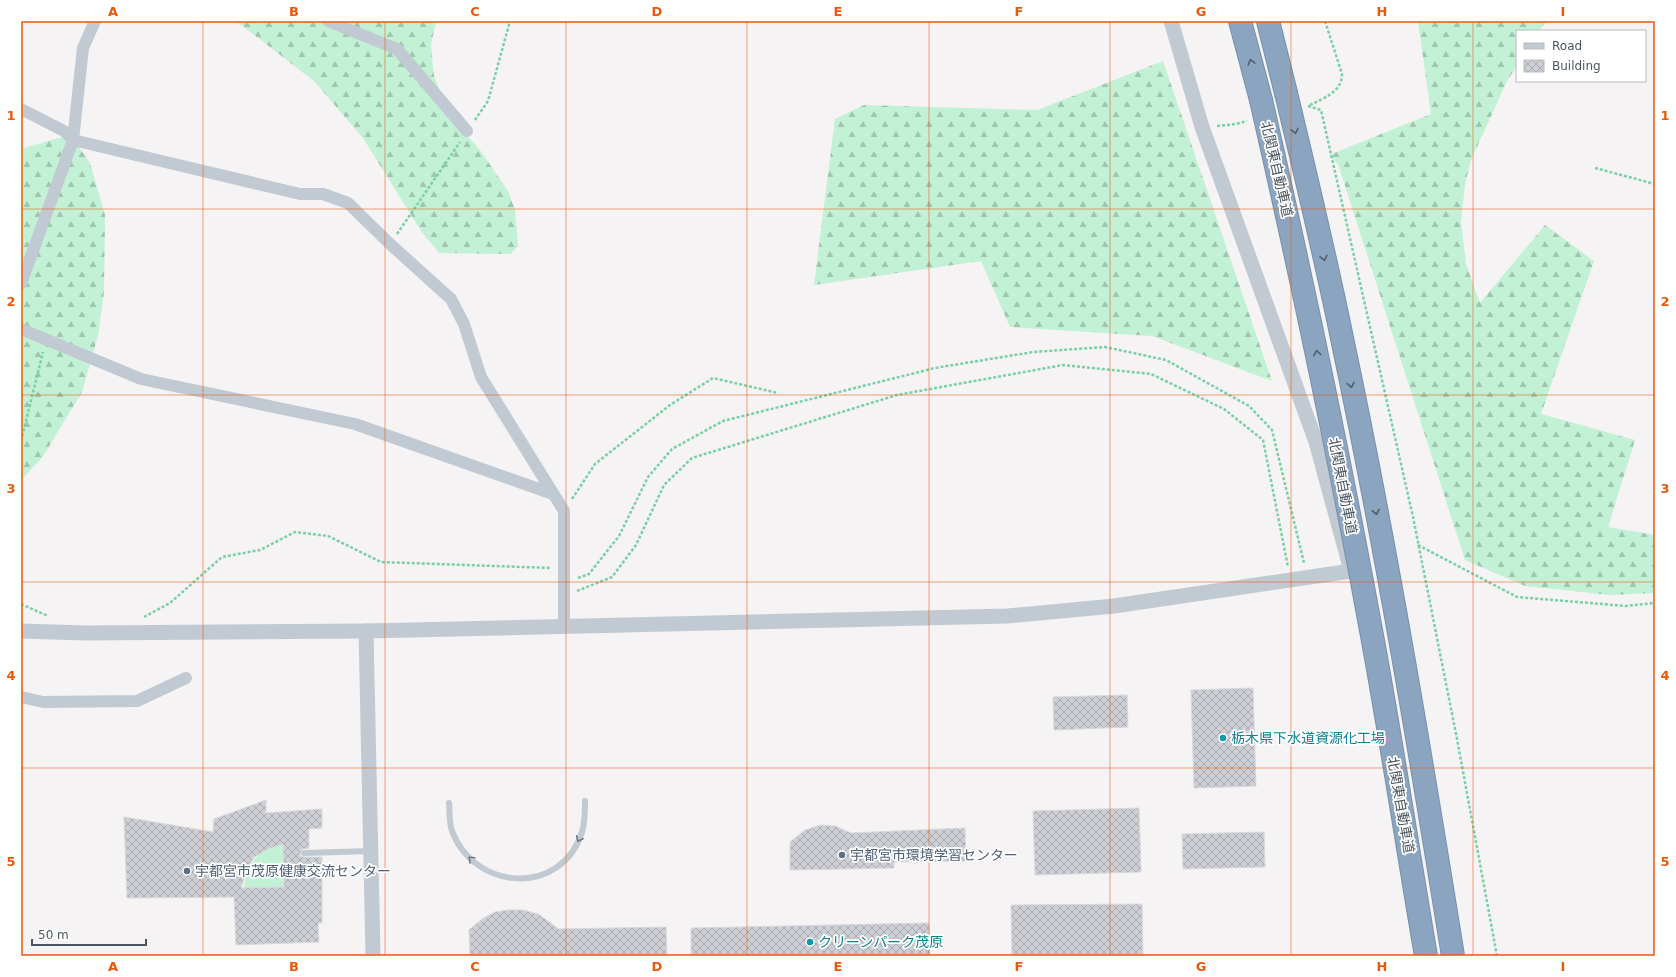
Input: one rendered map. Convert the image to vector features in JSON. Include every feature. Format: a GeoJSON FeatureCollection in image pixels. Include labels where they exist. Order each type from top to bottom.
{"type":"FeatureCollection","features":[{"type":"Feature","properties":{"kind":"highway","name":"北関東自動車道"},"geometry":{"type":"LineString","coordinates":[[1240,21],[1261,100],[1316,349],[1353,534],[1426,956]]}},
{"type":"Feature","properties":{"kind":"highway","name":"北関東自動車道"},"geometry":{"type":"LineString","coordinates":[[1268,21],[1343,343],[1380,529],[1453,956]]}},
{"type":"Feature","properties":{"kind":"street"},"geometry":{"type":"LineString","coordinates":[[21,284],[73,140],[83,48],[95,21]]}},
{"type":"Feature","properties":{"kind":"street"},"geometry":{"type":"LineString","coordinates":[[328,21],[397,49],[467,131]]}},
{"type":"Feature","properties":{"kind":"street"},"geometry":{"type":"LineString","coordinates":[[1171,21],[1202,127],[1316,442],[1351,571],[1418,956]]}},
{"type":"Feature","properties":{"kind":"street"},"geometry":{"type":"LineString","coordinates":[[21,109],[64,131],[73,140],[300,194],[323,194],[348,203],[390,244],[451,299],[464,324],[481,377],[564,511],[564,626]]}},
{"type":"Feature","properties":{"kind":"street"},"geometry":{"type":"LineString","coordinates":[[21,329],[141,378],[355,424],[553,494]]}},
{"type":"Feature","properties":{"kind":"street"},"geometry":{"type":"LineString","coordinates":[[21,631],[86,634],[366,631],[1008,616],[1114,606],[1351,571]]}},
{"type":"Feature","properties":{"kind":"street"},"geometry":{"type":"LineString","coordinates":[[366,631],[373,956]]}},
{"type":"Feature","properties":{"kind":"street"},"geometry":{"type":"LineString","coordinates":[[21,697],[43,702],[137,701],[186,678]]}},
{"type":"Feature","properties":{"kind":"lane"},"geometry":{"type":"LineString","coordinates":[[449,803],[452,830],[465,852],[488,872],[501,877],[517,880],[532,878],[547,872],[559,865],[568,855],[577,843],[583,831],[585,801]]}},
{"type":"Feature","properties":{"kind":"lane"},"geometry":{"type":"LineString","coordinates":[[304,853],[371,851]]}},
{"type":"Feature","properties":{"kind":"path"},"geometry":{"type":"LineString","coordinates":[[1303,107],[1331,95],[1337,89],[1342,80],[1342,74],[1325,21]]}},
{"type":"Feature","properties":{"kind":"path"},"geometry":{"type":"LineString","coordinates":[[1310,105],[1321,110],[1418,544],[1497,956]]}},
{"type":"Feature","properties":{"kind":"path"},"geometry":{"type":"LineString","coordinates":[[1202,127],[1236,124],[1251,120]]}},
{"type":"Feature","properties":{"kind":"path"},"geometry":{"type":"LineString","coordinates":[[1596,168],[1655,184]]}},
{"type":"Feature","properties":{"kind":"path"},"geometry":{"type":"LineString","coordinates":[[21,441],[46,339]]}},
{"type":"Feature","properties":{"kind":"path"},"geometry":{"type":"LineString","coordinates":[[564,583],[589,574],[619,536],[648,477],[672,449],[723,421],[935,368],[1033,352],[1105,347],[1166,360],[1248,406],[1272,430],[1307,578]]}},
{"type":"Feature","properties":{"kind":"path"},"geometry":{"type":"LineString","coordinates":[[564,597],[612,577],[636,545],[664,485],[692,458],[897,395],[1063,365],[1151,374],[1224,409],[1263,440],[1290,580]]}},
{"type":"Feature","properties":{"kind":"path"},"geometry":{"type":"LineString","coordinates":[[564,511],[595,464],[670,405],[713,378],[778,393]]}},
{"type":"Feature","properties":{"kind":"path"},"geometry":{"type":"LineString","coordinates":[[139,620],[170,603],[222,557],[260,550],[295,532],[328,536],[381,562],[564,568]]}},
{"type":"Feature","properties":{"kind":"path"},"geometry":{"type":"LineString","coordinates":[[1418,544],[1517,597],[1626,606],[1655,603]]}},
{"type":"Feature","properties":{"kind":"green space"},"geometry":{"type":"Polygon","coordinates":[[[236,21],[436,21],[431,45],[434,76],[451,117],[480,150],[508,191],[515,210],[518,246],[511,254],[439,253],[421,231],[363,138],[314,81],[236,21]]]}},
{"type":"Feature","properties":{"kind":"green space"},"geometry":{"type":"Polygon","coordinates":[[[1418,21],[1546,21],[1540,30],[1516,30],[1516,67],[1508,79],[1471,160],[1465,184],[1461,222],[1466,264],[1480,303],[1545,225],[1594,261],[1541,414],[1635,440],[1608,527],[1655,535],[1655,593],[1610,595],[1525,586],[1465,560],[1338,164],[1329,155],[1431,114],[1418,21]]]}},
{"type":"Feature","properties":{"kind":"green space"},"geometry":{"type":"Polygon","coordinates":[[[1163,61],[1272,381],[1152,336],[1010,327],[981,261],[814,285],[835,119],[864,105],[1037,110],[1163,61]]]}},
{"type":"Feature","properties":{"kind":"green space"},"geometry":{"type":"Polygon","coordinates":[[[58,138],[73,138],[90,163],[105,215],[104,292],[98,336],[82,392],[42,458],[21,480],[21,149],[58,138]]]}},
{"type":"Feature","properties":{"kind":"green space"},"geometry":{"type":"Polygon","coordinates":[[[283,844],[284,887],[244,888],[247,872],[255,858],[267,849],[283,844]]]}},
{"type":"Feature","properties":{"kind":"building","name":"栃木県下水道資源化工場"},"geometry":{"type":"Polygon","coordinates":[[[1253,688],[1256,786],[1194,788],[1191,690],[1253,688]]]}},
{"type":"Feature","properties":{"kind":"building"},"geometry":{"type":"Polygon","coordinates":[[[1127,695],[1128,727],[1054,730],[1053,697],[1127,695]]]}},
{"type":"Feature","properties":{"kind":"building","name":"宇都宮市茂原健康交流センター"},"geometry":{"type":"Polygon","coordinates":[[[266,800],[266,813],[322,809],[322,828],[309,829],[309,848],[302,849],[300,853],[300,856],[304,857],[322,857],[322,923],[318,923],[319,942],[236,945],[234,897],[127,898],[124,817],[213,832],[214,819],[266,800]],[[283,844],[268,849],[254,857],[249,865],[241,888],[284,887],[283,844]]]}},
{"type":"Feature","properties":{"kind":"building"},"geometry":{"type":"Polygon","coordinates":[[[1139,808],[1141,872],[1035,875],[1033,811],[1139,808]]]}},
{"type":"Feature","properties":{"kind":"building","name":"宇都宮市環境学習センター"},"geometry":{"type":"Polygon","coordinates":[[[821,825],[835,826],[851,833],[965,828],[966,861],[894,862],[894,868],[790,870],[790,842],[805,830],[821,825]]]}},
{"type":"Feature","properties":{"kind":"building"},"geometry":{"type":"Polygon","coordinates":[[[1264,832],[1265,867],[1183,869],[1182,834],[1264,832]]]}},
{"type":"Feature","properties":{"kind":"building"},"geometry":{"type":"Polygon","coordinates":[[[1142,904],[1143,956],[1012,956],[1011,905],[1142,904]]]}},
{"type":"Feature","properties":{"kind":"building"},"geometry":{"type":"Polygon","coordinates":[[[523,910],[538,914],[559,929],[666,927],[667,956],[470,956],[469,930],[482,919],[495,912],[523,910]]]}},
{"type":"Feature","properties":{"kind":"building","name":"クリーンパーク茂原"},"geometry":{"type":"Polygon","coordinates":[[[929,923],[930,956],[691,956],[691,928],[929,923]]]}},
{"type":"Feature","properties":{"kind":"place","name":"栃木県下水道資源化工場"},"geometry":{"type":"Point","coordinates":[1223,738]}},
{"type":"Feature","properties":{"kind":"place","name":"宇都宮市環境学習センター"},"geometry":{"type":"Point","coordinates":[842,855]}},
{"type":"Feature","properties":{"kind":"place","name":"宇都宮市茂原健康交流センター"},"geometry":{"type":"Point","coordinates":[187,871]}},
{"type":"Feature","properties":{"kind":"place","name":"クリーンパーク茂原"},"geometry":{"type":"Point","coordinates":[810,942]}}]}
